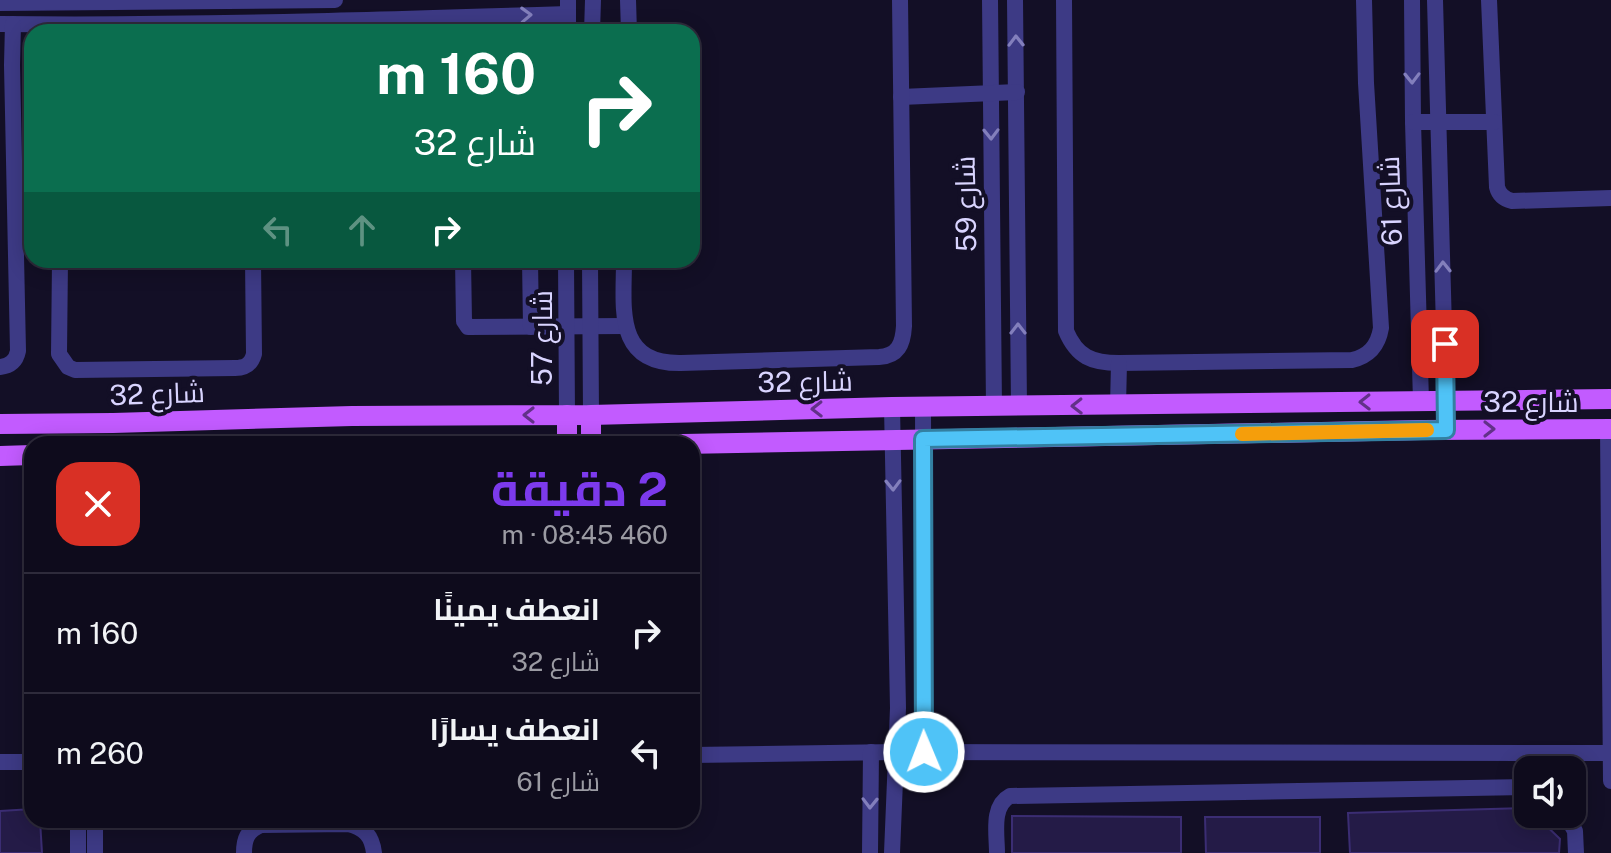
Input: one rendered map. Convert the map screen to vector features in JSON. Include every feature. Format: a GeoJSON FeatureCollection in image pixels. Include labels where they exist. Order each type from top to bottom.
{"type":"FeatureCollection","features":[{"type":"Feature","properties":{"kind":"main road","name":"شارع 32"},"geometry":{"type":"LineString","coordinates":[[0,424],[892,407],[1611,399]]}},
{"type":"Feature","properties":{"kind":"main road"},"geometry":{"type":"LineString","coordinates":[[1421,401],[1422,430]]}},
{"type":"Feature","properties":{"kind":"main road"},"geometry":{"type":"LineString","coordinates":[[1446,401],[1446,430]]}},
{"type":"Feature","properties":{"kind":"main road"},"geometry":{"type":"LineString","coordinates":[[567,415],[567,436]]}},
{"type":"Feature","properties":{"kind":"main road"},"geometry":{"type":"LineString","coordinates":[[591,415],[591,436]]}},
{"type":"Feature","properties":{"kind":"main road","name":"شارع 32"},"geometry":{"type":"LineString","coordinates":[[700,444],[1610,429]]}},
{"type":"Feature","properties":{"kind":"main road"},"geometry":{"type":"LineString","coordinates":[[0,456],[24,455]]}},
{"type":"Feature","properties":{"kind":"street"},"geometry":{"type":"LineString","coordinates":[[292,0],[292,21]]}},
{"type":"Feature","properties":{"kind":"street"},"geometry":{"type":"LineString","coordinates":[[0,3],[335,0]]}},
{"type":"Feature","properties":{"kind":"street"},"geometry":{"type":"LineString","coordinates":[[592,24],[593,0]]}},
{"type":"Feature","properties":{"kind":"street"},"geometry":{"type":"LineString","coordinates":[[628,0],[629,24]]}},
{"type":"Feature","properties":{"kind":"street"},"geometry":{"type":"LineString","coordinates":[[624,268],[625,326],[629,338],[645,356],[656,361],[879,357],[896,352],[901,345],[904,326],[900,0]]}},
{"type":"Feature","properties":{"kind":"street","name":"شارع 59"},"geometry":{"type":"LineString","coordinates":[[990,0],[994,407]]}},
{"type":"Feature","properties":{"kind":"street","name":"شارع 59"},"geometry":{"type":"LineString","coordinates":[[1015,0],[1019,407]]}},
{"type":"Feature","properties":{"kind":"street"},"geometry":{"type":"LineString","coordinates":[[1064,0],[1066,331],[1070,341],[1085,357],[1096,362],[1119,363],[1352,360],[1361,358],[1375,346],[1381,328],[1364,0]]}},
{"type":"Feature","properties":{"kind":"street","name":"شارع 61"},"geometry":{"type":"LineString","coordinates":[[1412,0],[1421,401]]}},
{"type":"Feature","properties":{"kind":"street","name":"شارع 61"},"geometry":{"type":"LineString","coordinates":[[1435,0],[1446,401]]}},
{"type":"Feature","properties":{"kind":"street"},"geometry":{"type":"LineString","coordinates":[[1489,0],[1497,187],[1502,196],[1517,201],[1611,198]]}},
{"type":"Feature","properties":{"kind":"street"},"geometry":{"type":"LineString","coordinates":[[0,367],[14,361],[18,351],[6,65],[12,25],[24,2]]}},
{"type":"Feature","properties":{"kind":"street"},"geometry":{"type":"LineString","coordinates":[[58,3],[58,24]]}},
{"type":"Feature","properties":{"kind":"street"},"geometry":{"type":"LineString","coordinates":[[384,24],[568,7]]}},
{"type":"Feature","properties":{"kind":"street"},"geometry":{"type":"LineString","coordinates":[[204,24],[292,21],[334,24]]}},
{"type":"Feature","properties":{"kind":"street"},"geometry":{"type":"LineString","coordinates":[[901,97],[1017,92]]}},
{"type":"Feature","properties":{"kind":"street"},"geometry":{"type":"LineString","coordinates":[[1413,122],[1494,122]]}},
{"type":"Feature","properties":{"kind":"street"},"geometry":{"type":"LineString","coordinates":[[60,268],[59,354],[62,362],[75,370],[247,366],[254,354],[253,268]]}},
{"type":"Feature","properties":{"kind":"street"},"geometry":{"type":"LineString","coordinates":[[463,268],[465,325],[470,328],[625,326]]}},
{"type":"Feature","properties":{"kind":"street"},"geometry":{"type":"LineString","coordinates":[[530,268],[531,327]]}},
{"type":"Feature","properties":{"kind":"street","name":"شارع 57"},"geometry":{"type":"LineString","coordinates":[[566,268],[567,415]]}},
{"type":"Feature","properties":{"kind":"street","name":"شارع 57"},"geometry":{"type":"LineString","coordinates":[[590,268],[591,415]]}},
{"type":"Feature","properties":{"kind":"street"},"geometry":{"type":"LineString","coordinates":[[1118,406],[1119,363]]}},
{"type":"Feature","properties":{"kind":"street"},"geometry":{"type":"LineString","coordinates":[[892,407],[898,708],[892,853]]}},
{"type":"Feature","properties":{"kind":"street"},"geometry":{"type":"LineString","coordinates":[[923,407],[924,752]]}},
{"type":"Feature","properties":{"kind":"street"},"geometry":{"type":"LineString","coordinates":[[1610,429],[1611,781]]}},
{"type":"Feature","properties":{"kind":"street"},"geometry":{"type":"LineString","coordinates":[[700,755],[871,752],[1610,754]]}},
{"type":"Feature","properties":{"kind":"street"},"geometry":{"type":"LineString","coordinates":[[870,853],[871,752]]}},
{"type":"Feature","properties":{"kind":"street"},"geometry":{"type":"LineString","coordinates":[[0,762],[24,762]]}},
{"type":"Feature","properties":{"kind":"street"},"geometry":{"type":"LineString","coordinates":[[997,853],[997,808],[1002,800],[1010,796],[1514,787]]}},
{"type":"Feature","properties":{"kind":"street"},"geometry":{"type":"LineString","coordinates":[[78,828],[78,853]]}},
{"type":"Feature","properties":{"kind":"street"},"geometry":{"type":"LineString","coordinates":[[95,828],[95,853]]}},
{"type":"Feature","properties":{"kind":"street"},"geometry":{"type":"LineString","coordinates":[[244,853],[248,833],[256,828]]}},
{"type":"Feature","properties":{"kind":"street"},"geometry":{"type":"LineString","coordinates":[[361,828],[372,841],[374,853]]}},
{"type":"Feature","properties":{"kind":"street"},"geometry":{"type":"LineString","coordinates":[[1573,828],[1576,853]]}},
{"type":"Feature","properties":{"kind":"building"},"geometry":{"type":"Polygon","coordinates":[[[1514,808],[1514,828],[1549,828],[1560,839],[1559,853],[1350,853],[1348,813],[1514,808]]]}},
{"type":"Feature","properties":{"kind":"building"},"geometry":{"type":"Polygon","coordinates":[[[24,810],[24,828],[40,828],[42,853],[0,853],[0,811],[24,810]]]}},
{"type":"Feature","properties":{"kind":"building"},"geometry":{"type":"Polygon","coordinates":[[[1012,816],[1181,817],[1181,853],[1012,853],[1012,816]]]}},
{"type":"Feature","properties":{"kind":"building"},"geometry":{"type":"Polygon","coordinates":[[[1205,817],[1320,817],[1320,853],[1206,853],[1205,817]]]}},
{"type":"Feature","properties":{"kind":"slow traffic"},"geometry":{"type":"LineString","coordinates":[[1242,434],[1427,430]]}},
{"type":"Feature","properties":{"kind":"route"},"geometry":{"type":"LineString","coordinates":[[924,752],[923,439],[1446,430],[1445,344]]}}]}
